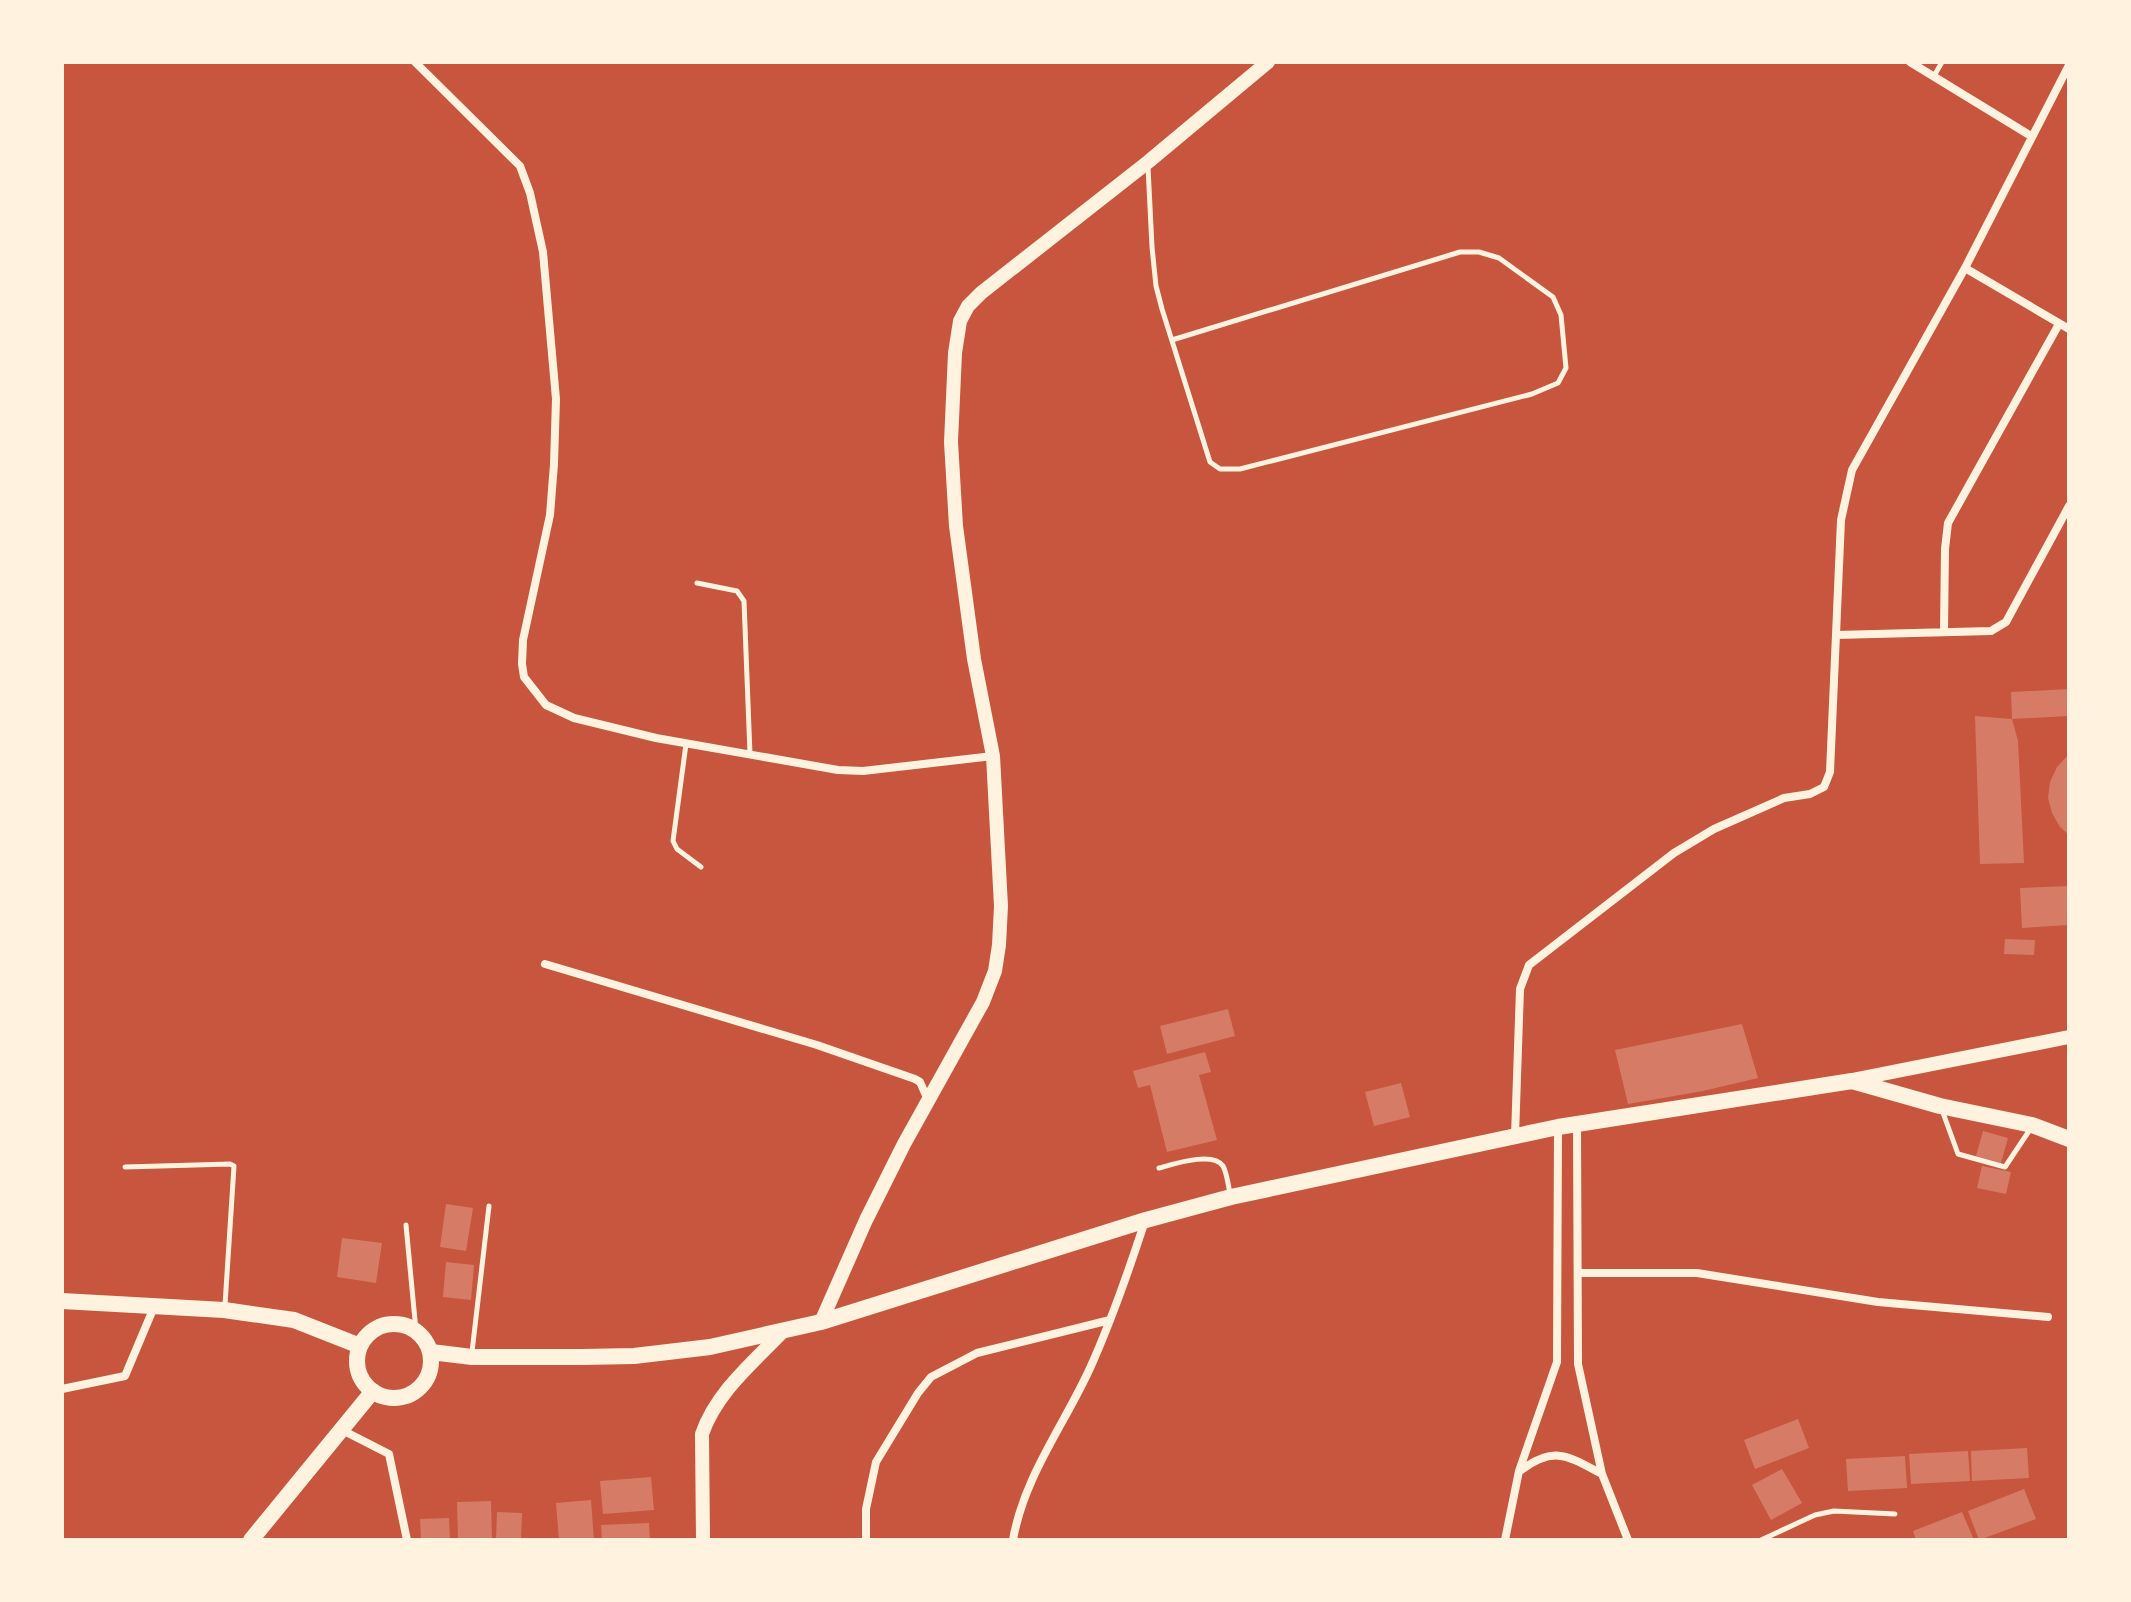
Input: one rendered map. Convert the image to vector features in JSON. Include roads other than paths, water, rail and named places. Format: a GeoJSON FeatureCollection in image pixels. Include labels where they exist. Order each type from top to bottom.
{"type":"FeatureCollection","features":[{"type":"Feature","properties":{"kind":"main road"},"geometry":{"type":"LineString","coordinates":[[431,1352],[472,1357],[649,1355],[710,1347],[821,1322],[1146,1220],[1231,1197],[1577,1123],[1852,1081],[1940,1106],[2032,1125],[2069,1139]]}},
{"type":"Feature","properties":{"kind":"main road"},"geometry":{"type":"LineString","coordinates":[[62,1301],[224,1310],[294,1320],[360,1346]]}},
{"type":"Feature","properties":{"kind":"main road"},"geometry":{"type":"LineString","coordinates":[[387,1324],[403,1325],[416,1331],[426,1340],[431,1352],[428,1377],[413,1393],[392,1398],[373,1391],[358,1370],[360,1346],[366,1336],[387,1324]]}},
{"type":"Feature","properties":{"kind":"main road"},"geometry":{"type":"LineString","coordinates":[[251,1540],[373,1391]]}},
{"type":"Feature","properties":{"kind":"street"},"geometry":{"type":"LineString","coordinates":[[415,62],[520,166],[530,193],[543,252],[556,399],[554,464],[550,515],[523,640],[524,677],[546,705],[574,718],[686,744],[838,770],[863,771],[993,756]]}},
{"type":"Feature","properties":{"kind":"street"},"geometry":{"type":"LineString","coordinates":[[821,1322],[866,1220],[983,1002],[995,971],[1001,906],[993,756],[974,659],[956,526],[951,428],[960,321],[968,306],[981,293],[1148,162],[1268,62]]}},
{"type":"Feature","properties":{"kind":"street"},"geometry":{"type":"LineString","coordinates":[[1910,62],[2031,136]]}},
{"type":"Feature","properties":{"kind":"street"},"geometry":{"type":"LineString","coordinates":[[1515,1136],[1520,989],[1529,965],[1674,853],[1714,829],[1784,798],[1810,794],[1824,787],[1830,772],[1841,520],[1852,470],[1965,268],[2068,70]]}},
{"type":"Feature","properties":{"kind":"street"},"geometry":{"type":"LineString","coordinates":[[1965,268],[2069,329]]}},
{"type":"Feature","properties":{"kind":"street"},"geometry":{"type":"LineString","coordinates":[[1944,632],[1948,523],[2059,324]]}},
{"type":"Feature","properties":{"kind":"street"},"geometry":{"type":"LineString","coordinates":[[1836,635],[1991,631],[2006,622],[2069,506]]}},
{"type":"Feature","properties":{"kind":"street"},"geometry":{"type":"LineString","coordinates":[[545,964],[817,1045],[915,1079],[920,1082],[928,1100]]}},
{"type":"Feature","properties":{"kind":"street"},"geometry":{"type":"LineString","coordinates":[[1852,1081],[2069,1037]]}},
{"type":"Feature","properties":{"kind":"street"},"geometry":{"type":"LineString","coordinates":[[1577,1123],[1578,1364],[1602,1474],[1628,1540]]}},
{"type":"Feature","properties":{"kind":"street"},"geometry":{"type":"LineString","coordinates":[[1505,1540],[1519,1471],[1557,1362],[1558,1127]]}},
{"type":"Feature","properties":{"kind":"street"},"geometry":{"type":"LineString","coordinates":[[1013,1540],[1018,1512],[1091,1366],[1146,1220]]}},
{"type":"Feature","properties":{"kind":"street"},"geometry":{"type":"LineString","coordinates":[[1579,1273],[1697,1273],[1878,1302],[2048,1317]]}},
{"type":"Feature","properties":{"kind":"street"},"geometry":{"type":"LineString","coordinates":[[62,1389],[125,1376],[155,1306]]}},
{"type":"Feature","properties":{"kind":"street"},"geometry":{"type":"LineString","coordinates":[[866,1540],[866,1509],[876,1462],[931,1377],[977,1353],[1110,1320]]}},
{"type":"Feature","properties":{"kind":"street"},"geometry":{"type":"LineString","coordinates":[[703,1540],[702,1434],[707,1419],[717,1400],[784,1330]]}},
{"type":"Feature","properties":{"kind":"street"},"geometry":{"type":"LineString","coordinates":[[340,1429],[389,1454],[407,1540]]}},
{"type":"Feature","properties":{"kind":"street"},"geometry":{"type":"LineString","coordinates":[[1519,1471],[1543,1456],[1568,1456],[1602,1474]]}},
{"type":"Feature","properties":{"kind":"lane"},"geometry":{"type":"LineString","coordinates":[[1934,76],[1942,62]]}},
{"type":"Feature","properties":{"kind":"lane"},"geometry":{"type":"LineString","coordinates":[[1148,162],[1156,286],[1172,340],[1210,462],[1220,469],[1240,469],[1532,394],[1558,383],[1566,368],[1561,315],[1553,297],[1499,258],[1479,252],[1460,252],[1172,340]]}},
{"type":"Feature","properties":{"kind":"lane"},"geometry":{"type":"LineString","coordinates":[[697,583],[737,591],[744,601],[750,755]]}},
{"type":"Feature","properties":{"kind":"lane"},"geometry":{"type":"LineString","coordinates":[[686,744],[673,841],[677,849],[701,867]]}},
{"type":"Feature","properties":{"kind":"lane"},"geometry":{"type":"LineString","coordinates":[[1940,1106],[1958,1154],[2005,1167],[2032,1125]]}},
{"type":"Feature","properties":{"kind":"lane"},"geometry":{"type":"LineString","coordinates":[[1159,1168],[1204,1158],[1215,1159],[1223,1166],[1231,1197]]}},
{"type":"Feature","properties":{"kind":"lane"},"geometry":{"type":"LineString","coordinates":[[125,1167],[234,1166],[224,1310]]}},
{"type":"Feature","properties":{"kind":"lane"},"geometry":{"type":"LineString","coordinates":[[472,1357],[489,1206]]}},
{"type":"Feature","properties":{"kind":"lane"},"geometry":{"type":"LineString","coordinates":[[406,1225],[416,1331]]}},
{"type":"Feature","properties":{"kind":"lane"},"geometry":{"type":"LineString","coordinates":[[1761,1540],[1815,1515],[1834,1511],[1895,1514]]}}]}
